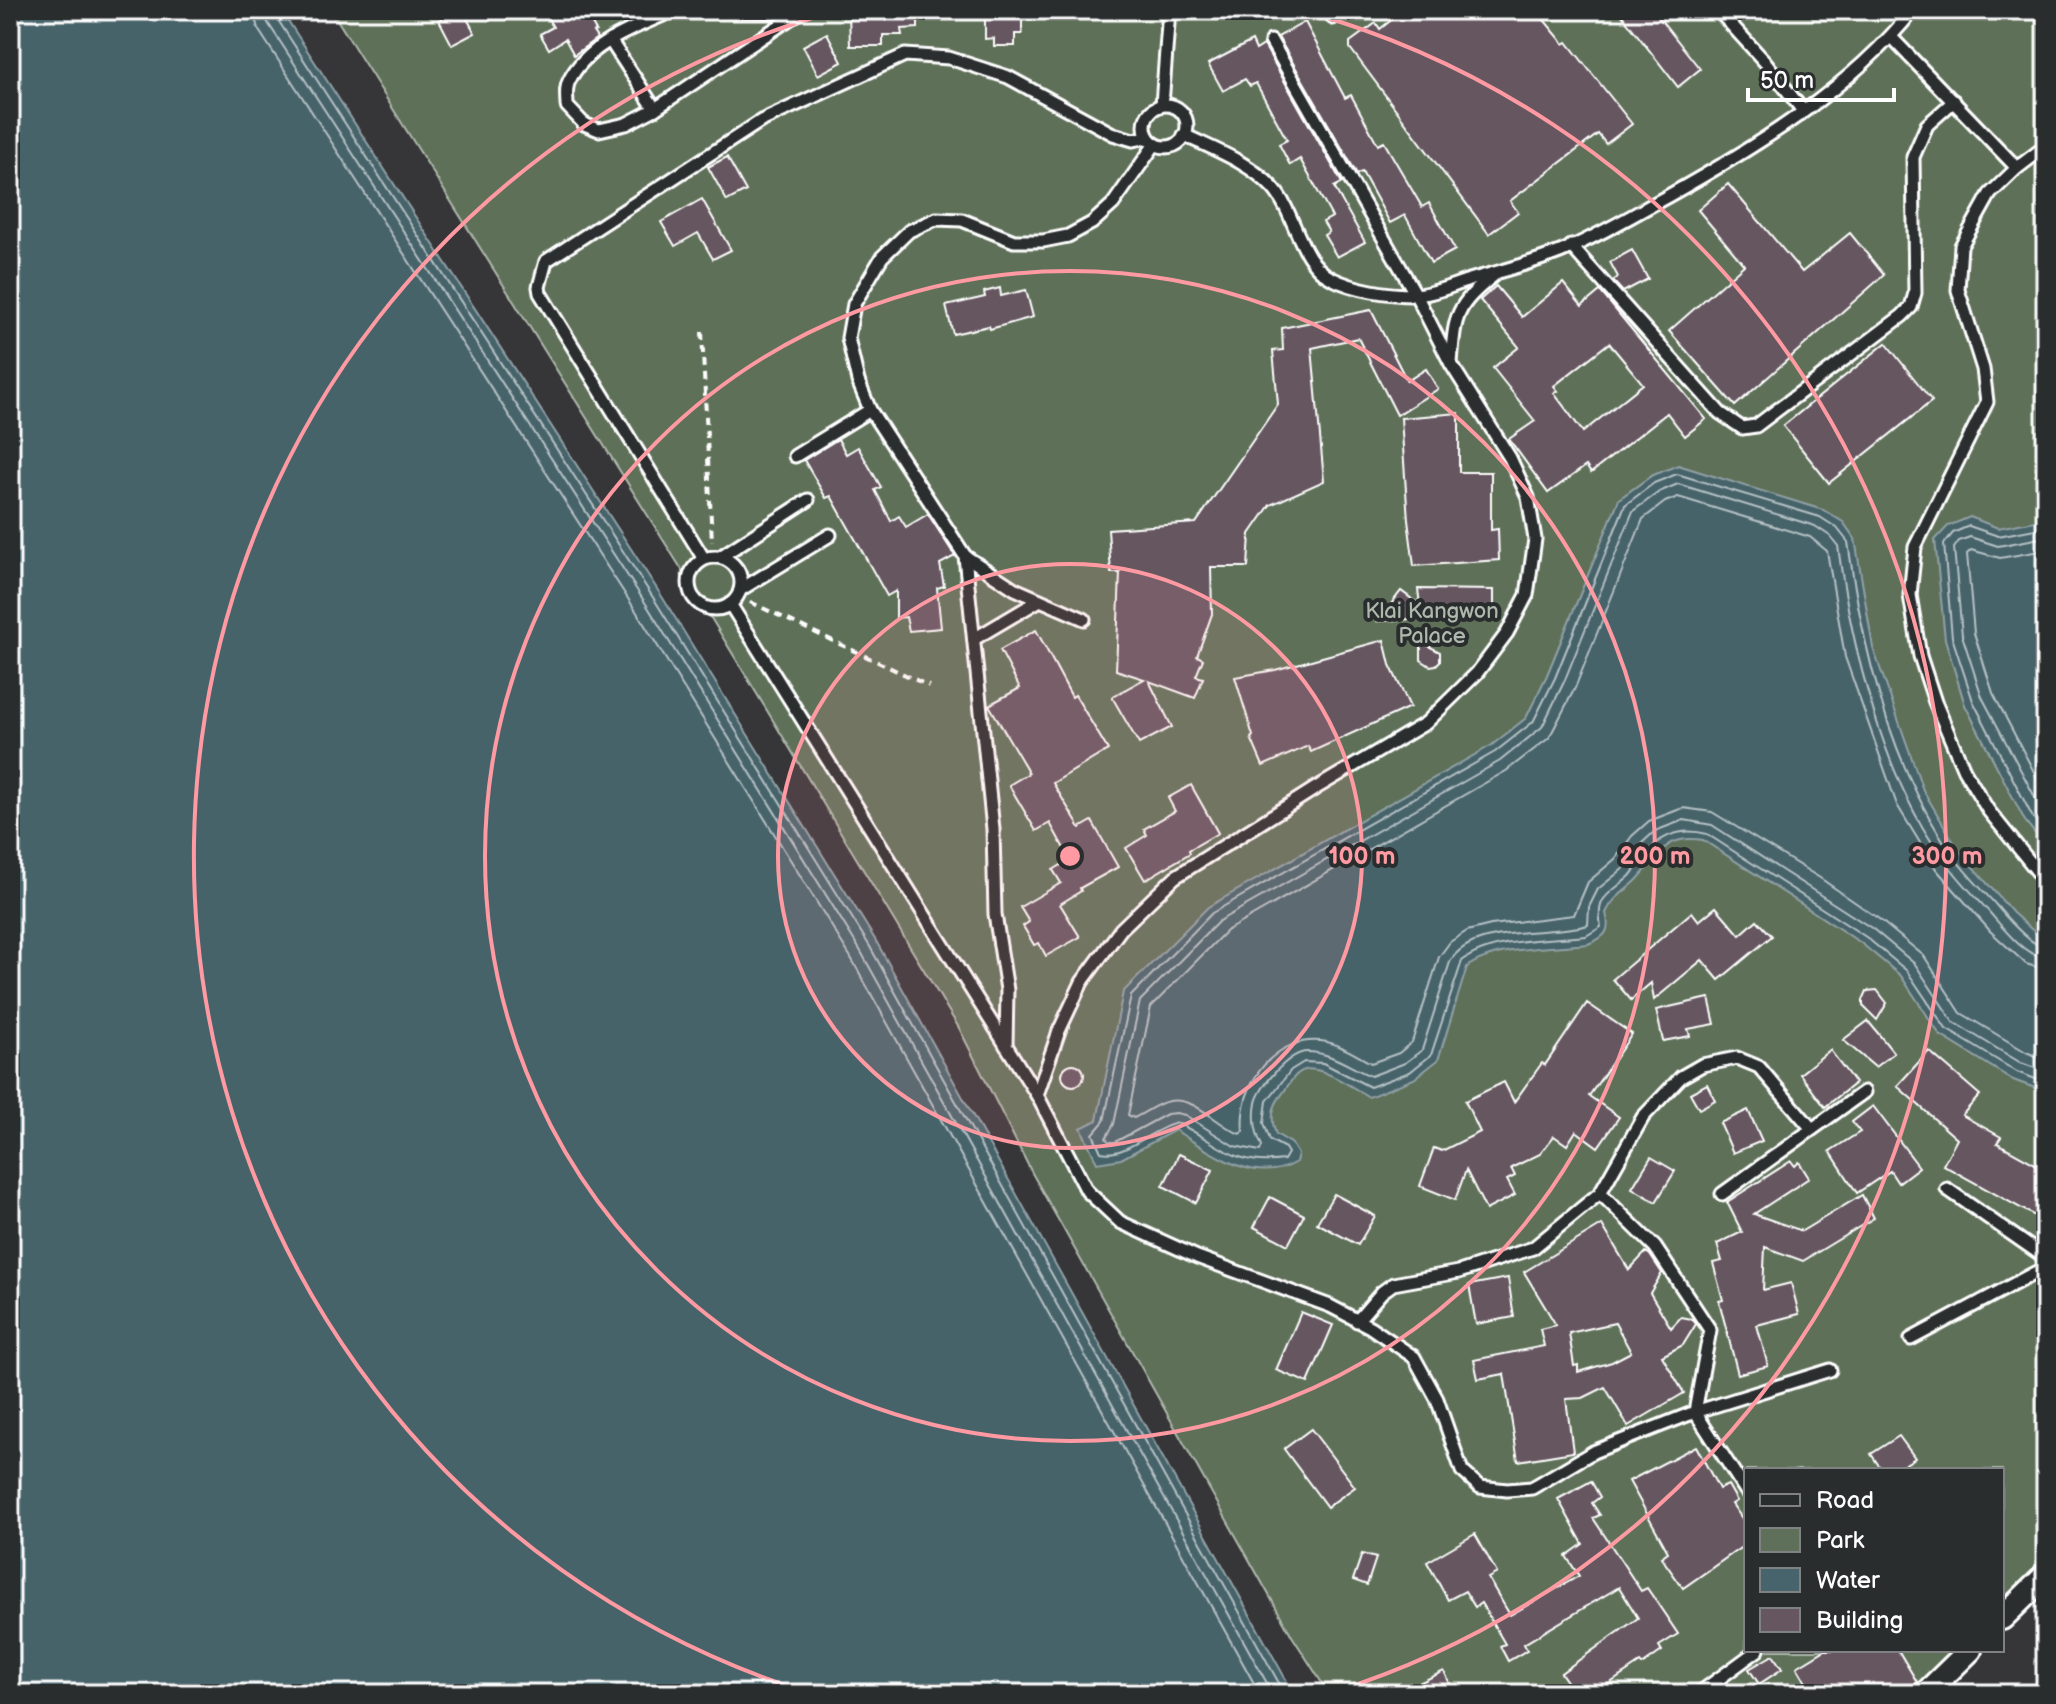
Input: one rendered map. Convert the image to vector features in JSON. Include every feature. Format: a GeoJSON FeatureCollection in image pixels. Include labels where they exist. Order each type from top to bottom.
{"type":"FeatureCollection","features":[{"type":"Feature","properties":{"kind":"street"},"geometry":{"type":"LineString","coordinates":[[2004,1616],[2046,1575]]}},
{"type":"Feature","properties":{"kind":"street"},"geometry":{"type":"LineString","coordinates":[[1925,1694],[1968,1652]]}},
{"type":"Feature","properties":{"kind":"lane"},"geometry":{"type":"LineString","coordinates":[[674,10],[610,40],[583,59],[567,83],[567,106],[584,124],[599,130],[626,124],[655,109],[802,11]]}},
{"type":"Feature","properties":{"kind":"lane"},"geometry":{"type":"LineString","coordinates":[[724,10],[802,11]]}},
{"type":"Feature","properties":{"kind":"lane"},"geometry":{"type":"LineString","coordinates":[[1162,105],[1169,10]]}},
{"type":"Feature","properties":{"kind":"lane"},"geometry":{"type":"LineString","coordinates":[[1333,18],[1344,10]]}},
{"type":"Feature","properties":{"kind":"lane"},"geometry":{"type":"LineString","coordinates":[[1718,10],[1766,63],[1803,111]]}},
{"type":"Feature","properties":{"kind":"lane"},"geometry":{"type":"LineString","coordinates":[[1184,135],[1256,172],[1289,211],[1305,248],[1316,266],[1329,277],[1356,288],[1416,295],[1497,272],[1571,246],[1731,160],[1803,111],[1892,38],[1913,10]]}},
{"type":"Feature","properties":{"kind":"lane"},"geometry":{"type":"LineString","coordinates":[[1892,38],[2017,168]]}},
{"type":"Feature","properties":{"kind":"lane"},"geometry":{"type":"LineString","coordinates":[[610,40],[655,109]]}},
{"type":"Feature","properties":{"kind":"lane"},"geometry":{"type":"LineString","coordinates":[[1037,1095],[1059,1031],[1082,982],[1132,919],[1175,877],[1426,723],[1477,673],[1507,633],[1527,595],[1535,539],[1528,497],[1510,458],[1451,364],[1416,295],[1271,41]]}},
{"type":"Feature","properties":{"kind":"lane"},"geometry":{"type":"LineString","coordinates":[[1152,141],[1144,127],[1147,114],[1162,105],[1171,105],[1183,112],[1187,125],[1184,135],[1174,146],[1133,140],[1113,134],[1008,77],[949,58],[905,55],[761,121],[546,261],[540,293],[712,558],[736,567],[740,574],[736,596],[1037,1095],[1087,1191],[1120,1222],[1197,1257],[1330,1306],[1414,1357],[1437,1399],[1462,1471],[1480,1487],[1507,1490],[1532,1488],[1593,1452],[1695,1412],[1830,1370]]}},
{"type":"Feature","properties":{"kind":"lane"},"geometry":{"type":"LineString","coordinates":[[1571,246],[1679,363],[1720,413],[1742,428],[1756,426],[1911,307],[1915,293],[1913,157],[1927,125],[1957,103]]}},
{"type":"Feature","properties":{"kind":"lane"},"geometry":{"type":"LineString","coordinates":[[1084,619],[1015,589],[965,556],[870,410],[858,381],[848,338],[854,304],[882,257],[909,231],[936,219],[962,220],[1014,241],[1043,241],[1068,236],[1092,223],[1113,204],[1152,141]]}},
{"type":"Feature","properties":{"kind":"lane"},"geometry":{"type":"LineString","coordinates":[[2046,146],[1990,194],[1961,246],[1958,290],[1983,369],[1987,402],[1915,547],[1910,595],[1927,679],[1964,770],[1988,810],[2046,882]]}},
{"type":"Feature","properties":{"kind":"lane"},"geometry":{"type":"LineString","coordinates":[[1451,364],[1457,316],[1468,297],[1497,272]]}},
{"type":"Feature","properties":{"kind":"lane"},"geometry":{"type":"LineString","coordinates":[[795,456],[870,410]]}},
{"type":"Feature","properties":{"kind":"lane"},"geometry":{"type":"LineString","coordinates":[[808,500],[696,565],[689,581],[694,598],[709,608],[718,608],[830,535]]}},
{"type":"Feature","properties":{"kind":"lane"},"geometry":{"type":"LineString","coordinates":[[965,556],[993,829],[995,914],[1007,990],[1006,1047]]}},
{"type":"Feature","properties":{"kind":"lane"},"geometry":{"type":"LineString","coordinates":[[974,639],[1040,600]]}},
{"type":"Feature","properties":{"kind":"lane"},"geometry":{"type":"LineString","coordinates":[[1357,1321],[1393,1284],[1459,1272],[1533,1248],[1600,1193],[1643,1117],[1681,1077],[1702,1065],[1737,1058],[1759,1067],[1812,1129]]}},
{"type":"Feature","properties":{"kind":"lane"},"geometry":{"type":"LineString","coordinates":[[1722,1194],[1864,1092]]}},
{"type":"Feature","properties":{"kind":"lane"},"geometry":{"type":"LineString","coordinates":[[1947,1189],[2046,1258]]}},
{"type":"Feature","properties":{"kind":"lane"},"geometry":{"type":"LineString","coordinates":[[1600,1193],[1655,1247],[1710,1330],[1695,1412],[1744,1488]]}},
{"type":"Feature","properties":{"kind":"lane"},"geometry":{"type":"LineString","coordinates":[[1911,1339],[2046,1267]]}},
{"type":"Feature","properties":{"kind":"lane"},"geometry":{"type":"LineString","coordinates":[[1698,1694],[1755,1652]]}},
{"type":"Feature","properties":{"kind":"path"},"geometry":{"type":"LineString","coordinates":[[702,332],[712,558]]}},
{"type":"Feature","properties":{"kind":"path"},"geometry":{"type":"LineString","coordinates":[[736,596],[929,686]]}},
{"type":"Feature","properties":{"kind":"green space","name":"Klai Kangwon Palace"},"geometry":{"type":"Polygon","coordinates":[[[331,10],[2046,10],[2046,1558],[2004,1607],[2004,1468],[1744,1468],[1744,1652],[1961,1652],[1921,1694],[1329,1694],[1292,1636],[1032,1173],[959,1028],[711,618],[687,600],[682,588],[682,570],[331,10]]]}},
{"type":"Feature","properties":{"kind":"water"},"geometry":{"type":"Polygon","coordinates":[[[10,10],[281,10],[661,595],[876,941],[1294,1694],[10,1694],[10,10]]]}},
{"type":"Feature","properties":{"kind":"water"},"geometry":{"type":"Polygon","coordinates":[[[1678,465],[1823,510],[1843,522],[1855,539],[1873,648],[1923,790],[1959,851],[2013,913],[2046,942],[2046,1092],[2013,1080],[1940,1035],[1901,976],[1861,943],[1703,840],[1690,839],[1679,840],[1664,849],[1616,899],[1606,913],[1606,933],[1599,939],[1588,944],[1493,955],[1467,967],[1438,1060],[1414,1079],[1369,1097],[1320,1071],[1312,1069],[1298,1073],[1273,1112],[1276,1134],[1291,1143],[1298,1154],[1296,1162],[1280,1169],[1249,1169],[1233,1164],[1175,1130],[1121,1159],[1097,1163],[1081,1128],[1097,1120],[1123,992],[1208,907],[1492,745],[1526,718],[1547,675],[1619,499],[1651,476],[1678,465]]]}},
{"type":"Feature","properties":{"kind":"water"},"geometry":{"type":"Polygon","coordinates":[[[1970,517],[1998,528],[2046,519],[2046,847],[2025,821],[1965,705],[1945,639],[1935,540],[1948,526],[1970,517]]]}},
{"type":"Feature","properties":{"kind":"building"},"geometry":{"type":"Polygon","coordinates":[[[543,10],[584,10],[597,38],[574,55],[565,39],[549,49],[540,34],[553,27],[543,10]]]}},
{"type":"Feature","properties":{"kind":"building"},"geometry":{"type":"Polygon","coordinates":[[[849,10],[918,10],[918,28],[901,29],[902,35],[883,35],[883,46],[850,46],[849,10]]]}},
{"type":"Feature","properties":{"kind":"building"},"geometry":{"type":"Polygon","coordinates":[[[985,10],[1022,10],[1022,34],[1015,34],[1015,46],[994,46],[994,38],[985,39],[985,10]]]}},
{"type":"Feature","properties":{"kind":"building"},"geometry":{"type":"Polygon","coordinates":[[[1404,10],[1536,10],[1564,44],[1567,42],[1632,124],[1606,144],[1598,134],[1510,201],[1518,212],[1489,234],[1350,48],[1350,42],[1376,23],[1380,29],[1404,10]]]}},
{"type":"Feature","properties":{"kind":"building"},"geometry":{"type":"Polygon","coordinates":[[[1618,10],[1653,10],[1700,69],[1678,87],[1618,10]]]}},
{"type":"Feature","properties":{"kind":"building"},"geometry":{"type":"Polygon","coordinates":[[[457,11],[460,18],[465,15],[475,33],[452,45],[439,20],[457,11]]]}},
{"type":"Feature","properties":{"kind":"building"},"geometry":{"type":"Polygon","coordinates":[[[1305,22],[1345,98],[1351,95],[1378,145],[1384,142],[1422,207],[1429,203],[1455,250],[1431,263],[1405,215],[1390,223],[1362,172],[1357,174],[1278,37],[1305,22]]]}},
{"type":"Feature","properties":{"kind":"building"},"geometry":{"type":"Polygon","coordinates":[[[827,33],[842,62],[818,75],[803,46],[827,33]]]}},
{"type":"Feature","properties":{"kind":"building"},"geometry":{"type":"Polygon","coordinates":[[[1252,41],[1256,50],[1264,45],[1342,183],[1334,187],[1365,242],[1337,257],[1324,235],[1329,232],[1323,222],[1332,217],[1300,159],[1290,165],[1279,144],[1287,140],[1256,83],[1250,86],[1245,79],[1223,91],[1208,64],[1252,41]]]}},
{"type":"Feature","properties":{"kind":"building"},"geometry":{"type":"Polygon","coordinates":[[[727,157],[746,191],[727,201],[708,167],[727,157]]]}},
{"type":"Feature","properties":{"kind":"building"},"geometry":{"type":"Polygon","coordinates":[[[1728,184],[1802,272],[1850,233],[1884,275],[1735,406],[1669,331],[1744,265],[1698,210],[1728,184]]]}},
{"type":"Feature","properties":{"kind":"building"},"geometry":{"type":"Polygon","coordinates":[[[702,199],[731,250],[713,259],[698,233],[675,246],[661,222],[702,199]]]}},
{"type":"Feature","properties":{"kind":"building"},"geometry":{"type":"Polygon","coordinates":[[[1632,250],[1648,279],[1623,292],[1613,281],[1618,277],[1610,262],[1632,250]]]}},
{"type":"Feature","properties":{"kind":"building"},"geometry":{"type":"Polygon","coordinates":[[[1563,283],[1582,306],[1600,291],[1706,419],[1685,436],[1667,413],[1591,473],[1586,466],[1548,493],[1509,439],[1535,421],[1493,368],[1519,347],[1480,300],[1496,286],[1522,317],[1563,283]],[[1609,343],[1554,386],[1558,391],[1554,393],[1583,432],[1643,384],[1609,343]]]}},
{"type":"Feature","properties":{"kind":"building"},"geometry":{"type":"Polygon","coordinates":[[[1000,288],[1001,296],[1026,290],[1033,317],[990,329],[989,326],[953,334],[946,306],[985,297],[984,292],[1000,288]]]}},
{"type":"Feature","properties":{"kind":"building"},"geometry":{"type":"Polygon","coordinates":[[[1371,310],[1407,381],[1426,369],[1438,389],[1397,415],[1358,338],[1312,348],[1324,481],[1270,505],[1250,534],[1248,567],[1211,567],[1212,614],[1197,656],[1203,659],[1196,676],[1203,678],[1195,698],[1149,681],[1172,727],[1139,744],[1112,697],[1144,679],[1116,670],[1120,573],[1111,573],[1108,529],[1196,523],[1278,404],[1273,351],[1283,350],[1282,328],[1371,310]]]}},
{"type":"Feature","properties":{"kind":"building"},"geometry":{"type":"Polygon","coordinates":[[[1886,343],[1932,401],[1829,483],[1783,426],[1886,343]]]}},
{"type":"Feature","properties":{"kind":"building"},"geometry":{"type":"Polygon","coordinates":[[[1459,413],[1459,472],[1491,472],[1491,530],[1498,529],[1499,560],[1414,566],[1401,418],[1459,413]]]}},
{"type":"Feature","properties":{"kind":"building"},"geometry":{"type":"Polygon","coordinates":[[[838,439],[846,454],[858,447],[881,487],[875,490],[891,521],[899,516],[906,527],[928,514],[955,556],[940,564],[944,586],[937,588],[941,628],[909,631],[906,617],[896,618],[896,591],[887,596],[831,496],[826,498],[804,460],[838,439]]]}},
{"type":"Feature","properties":{"kind":"building"},"geometry":{"type":"Polygon","coordinates":[[[1418,589],[1494,590],[1494,614],[1378,621],[1401,591],[1420,605],[1418,589]]]}},
{"type":"Feature","properties":{"kind":"building"},"geometry":{"type":"Polygon","coordinates":[[[1036,630],[1072,697],[1075,695],[1108,750],[1053,783],[1080,828],[1092,821],[1118,867],[1080,888],[1081,891],[1060,904],[1080,937],[1046,956],[1039,943],[1034,945],[1023,926],[1029,922],[1020,907],[1061,883],[1053,870],[1066,862],[1063,857],[1067,854],[1050,823],[1036,831],[1009,785],[1029,773],[989,705],[1020,688],[1000,650],[1036,630]]]}},
{"type":"Feature","properties":{"kind":"building"},"geometry":{"type":"Polygon","coordinates":[[[1384,640],[1390,665],[1410,707],[1311,752],[1308,746],[1263,766],[1251,738],[1253,736],[1235,677],[1275,670],[1384,640]]]}},
{"type":"Feature","properties":{"kind":"building"},"geometry":{"type":"Polygon","coordinates":[[[1421,642],[1440,652],[1440,661],[1436,665],[1430,666],[1421,660],[1421,642]]]}},
{"type":"Feature","properties":{"kind":"building"},"geometry":{"type":"Polygon","coordinates":[[[1191,785],[1218,833],[1145,880],[1126,848],[1147,835],[1144,829],[1175,811],[1168,798],[1191,785]]]}},
{"type":"Feature","properties":{"kind":"building"},"geometry":{"type":"Polygon","coordinates":[[[1716,907],[1740,935],[1757,920],[1772,936],[1719,980],[1702,960],[1654,1000],[1651,983],[1631,1000],[1613,979],[1692,912],[1699,921],[1716,907]]]}},
{"type":"Feature","properties":{"kind":"building"},"geometry":{"type":"Polygon","coordinates":[[[1877,990],[1887,1003],[1877,1020],[1863,1006],[1863,1000],[1867,991],[1877,990]]]}},
{"type":"Feature","properties":{"kind":"building"},"geometry":{"type":"Polygon","coordinates":[[[1709,998],[1715,1024],[1688,1029],[1690,1036],[1663,1041],[1656,1010],[1709,998]]]}},
{"type":"Feature","properties":{"kind":"building"},"geometry":{"type":"Polygon","coordinates":[[[1587,1003],[1632,1034],[1589,1096],[1619,1117],[1598,1147],[1576,1131],[1567,1145],[1554,1136],[1540,1154],[1511,1168],[1515,1176],[1507,1180],[1515,1195],[1486,1210],[1466,1170],[1455,1200],[1420,1186],[1434,1148],[1442,1151],[1480,1132],[1465,1101],[1504,1082],[1514,1102],[1542,1063],[1545,1065],[1587,1003]]]}},
{"type":"Feature","properties":{"kind":"building"},"geometry":{"type":"Polygon","coordinates":[[[1868,1021],[1894,1053],[1875,1067],[1843,1040],[1868,1021]]]}},
{"type":"Feature","properties":{"kind":"building"},"geometry":{"type":"Polygon","coordinates":[[[1830,1050],[1855,1083],[1825,1107],[1800,1074],[1830,1050]]]}},
{"type":"Feature","properties":{"kind":"building"},"geometry":{"type":"Polygon","coordinates":[[[1929,1051],[1980,1095],[1962,1115],[2001,1137],[1997,1143],[2046,1170],[2046,1222],[1943,1165],[1957,1139],[1897,1086],[1929,1051]]]}},
{"type":"Feature","properties":{"kind":"building"},"geometry":{"type":"Polygon","coordinates":[[[1073,1064],[1081,1067],[1084,1075],[1081,1083],[1073,1086],[1065,1083],[1062,1075],[1065,1067],[1073,1064]]]}},
{"type":"Feature","properties":{"kind":"building"},"geometry":{"type":"Polygon","coordinates":[[[1707,1084],[1715,1100],[1699,1109],[1690,1093],[1707,1084]]]}},
{"type":"Feature","properties":{"kind":"building"},"geometry":{"type":"Polygon","coordinates":[[[1873,1106],[1919,1167],[1898,1183],[1890,1171],[1857,1193],[1830,1151],[1860,1132],[1852,1122],[1873,1106]]]}},
{"type":"Feature","properties":{"kind":"building"},"geometry":{"type":"Polygon","coordinates":[[[1748,1110],[1762,1141],[1733,1153],[1720,1123],[1748,1110]]]}},
{"type":"Feature","properties":{"kind":"building"},"geometry":{"type":"Polygon","coordinates":[[[1179,1154],[1213,1170],[1196,1203],[1163,1186],[1179,1154]]]}},
{"type":"Feature","properties":{"kind":"building"},"geometry":{"type":"Polygon","coordinates":[[[1651,1157],[1675,1171],[1656,1202],[1632,1188],[1651,1157]]]}},
{"type":"Feature","properties":{"kind":"building"},"geometry":{"type":"Polygon","coordinates":[[[1791,1161],[1795,1166],[1799,1162],[1809,1178],[1754,1214],[1802,1231],[1862,1195],[1874,1218],[1803,1261],[1765,1247],[1763,1290],[1791,1283],[1799,1314],[1757,1325],[1768,1366],[1738,1374],[1719,1301],[1723,1300],[1713,1263],[1722,1261],[1717,1244],[1742,1232],[1727,1202],[1791,1161]]]}},
{"type":"Feature","properties":{"kind":"building"},"geometry":{"type":"Polygon","coordinates":[[[1334,1194],[1375,1216],[1358,1245],[1317,1223],[1334,1194]]]}},
{"type":"Feature","properties":{"kind":"building"},"geometry":{"type":"Polygon","coordinates":[[[1270,1197],[1304,1215],[1288,1245],[1254,1227],[1270,1197]]]}},
{"type":"Feature","properties":{"kind":"building"},"geometry":{"type":"Polygon","coordinates":[[[1602,1225],[1629,1270],[1646,1252],[1650,1255],[1662,1273],[1650,1293],[1671,1328],[1681,1317],[1692,1319],[1696,1324],[1683,1345],[1662,1356],[1684,1393],[1628,1426],[1605,1387],[1583,1398],[1566,1399],[1573,1452],[1518,1461],[1504,1374],[1478,1379],[1474,1360],[1544,1346],[1540,1329],[1556,1325],[1524,1272],[1602,1225]],[[1615,1323],[1569,1333],[1574,1366],[1578,1365],[1578,1372],[1612,1362],[1631,1352],[1615,1323]]]}},
{"type":"Feature","properties":{"kind":"building"},"geometry":{"type":"Polygon","coordinates":[[[1508,1278],[1514,1317],[1476,1324],[1469,1285],[1508,1278]]]}},
{"type":"Feature","properties":{"kind":"building"},"geometry":{"type":"Polygon","coordinates":[[[1301,1312],[1333,1325],[1308,1383],[1276,1370],[1301,1312]]]}},
{"type":"Feature","properties":{"kind":"building"},"geometry":{"type":"Polygon","coordinates":[[[1311,1429],[1355,1487],[1327,1507],[1284,1449],[1311,1429]]]}},
{"type":"Feature","properties":{"kind":"building"},"geometry":{"type":"Polygon","coordinates":[[[1899,1436],[1915,1458],[1899,1468],[1881,1468],[1871,1454],[1899,1436]]]}},
{"type":"Feature","properties":{"kind":"building"},"geometry":{"type":"Polygon","coordinates":[[[1696,1446],[1719,1489],[1728,1485],[1737,1501],[1732,1504],[1744,1521],[1744,1545],[1683,1588],[1661,1557],[1668,1552],[1629,1481],[1696,1446]]]}},
{"type":"Feature","properties":{"kind":"building"},"geometry":{"type":"Polygon","coordinates":[[[1591,1481],[1600,1497],[1592,1503],[1600,1515],[1593,1518],[1641,1591],[1647,1588],[1678,1634],[1659,1646],[1662,1651],[1594,1694],[1576,1694],[1561,1673],[1638,1618],[1619,1587],[1524,1644],[1527,1650],[1508,1661],[1500,1646],[1505,1644],[1481,1603],[1475,1607],[1465,1591],[1448,1600],[1427,1562],[1475,1534],[1497,1573],[1488,1578],[1510,1615],[1579,1576],[1566,1556],[1583,1544],[1558,1499],[1591,1481]]]}},
{"type":"Feature","properties":{"kind":"building"},"geometry":{"type":"Polygon","coordinates":[[[1362,1554],[1376,1558],[1367,1585],[1353,1580],[1362,1554]]]}},
{"type":"Feature","properties":{"kind":"building"},"geometry":{"type":"Polygon","coordinates":[[[1822,1652],[1899,1652],[1917,1682],[1897,1694],[1813,1694],[1797,1667],[1822,1652]]]}},
{"type":"Feature","properties":{"kind":"building"},"geometry":{"type":"Polygon","coordinates":[[[1773,1655],[1782,1669],[1759,1684],[1749,1669],[1773,1655]]]}},
{"type":"Feature","properties":{"kind":"building"},"geometry":{"type":"Polygon","coordinates":[[[1444,1671],[1453,1690],[1445,1694],[1396,1694],[1444,1671]]]}}]}
